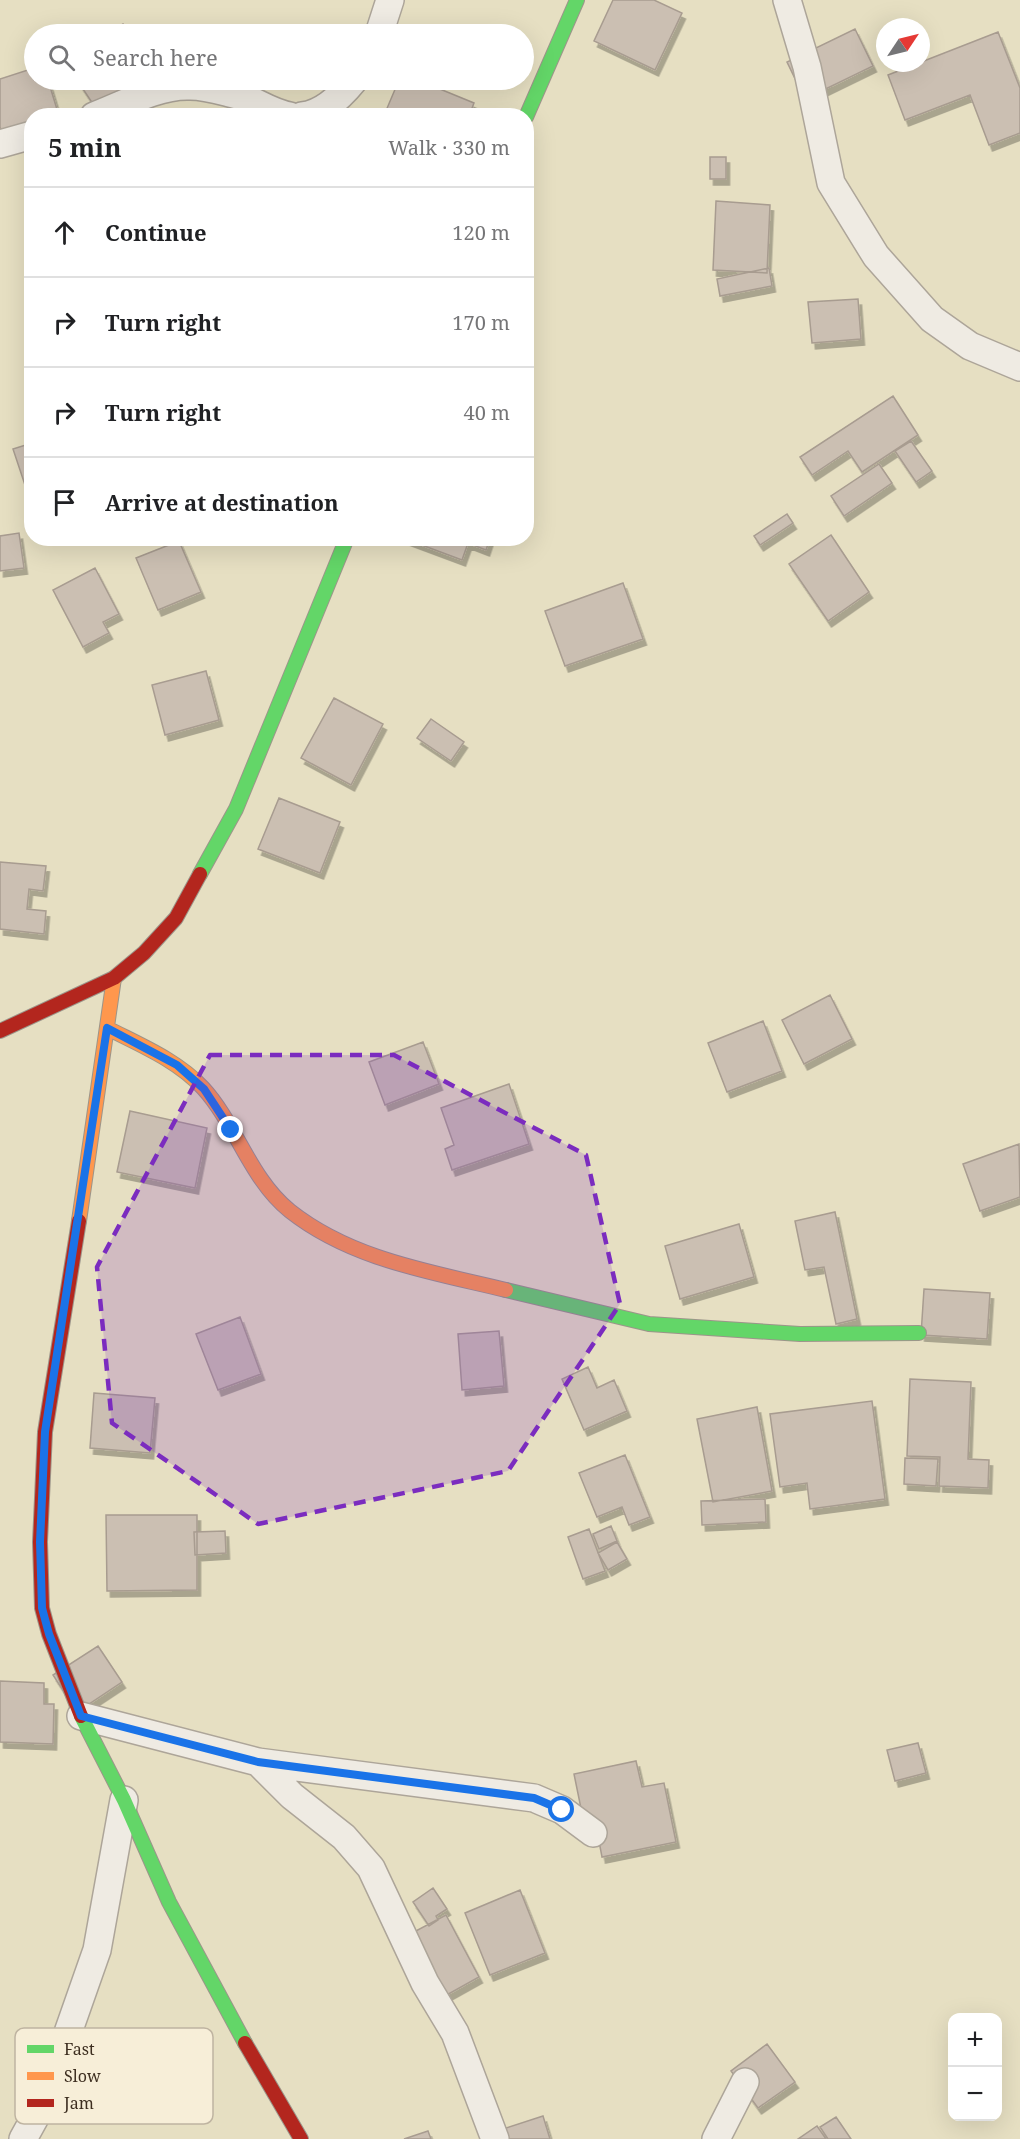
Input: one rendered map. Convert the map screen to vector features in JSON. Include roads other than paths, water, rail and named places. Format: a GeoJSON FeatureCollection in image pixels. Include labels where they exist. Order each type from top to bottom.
{"type":"FeatureCollection","features":[{"type":"Feature","properties":{"kind":"street"},"geometry":{"type":"LineString","coordinates":[[382,24],[390,0]]}},
{"type":"Feature","properties":{"kind":"street"},"geometry":{"type":"LineString","coordinates":[[530,108],[577,0]]}},
{"type":"Feature","properties":{"kind":"street"},"geometry":{"type":"LineString","coordinates":[[787,0],[807,67],[831,183],[876,256],[932,319],[970,346],[1020,367]]}},
{"type":"Feature","properties":{"kind":"street"},"geometry":{"type":"LineString","coordinates":[[115,108],[163,90]]}},
{"type":"Feature","properties":{"kind":"street"},"geometry":{"type":"LineString","coordinates":[[210,90],[233,94],[265,108]]}},
{"type":"Feature","properties":{"kind":"street"},"geometry":{"type":"LineString","coordinates":[[322,108],[345,90]]}},
{"type":"Feature","properties":{"kind":"street"},"geometry":{"type":"LineString","coordinates":[[0,144],[24,137]]}},
{"type":"Feature","properties":{"kind":"street"},"geometry":{"type":"LineString","coordinates":[[0,1031],[114,978],[144,953],[176,918],[236,809],[344,546]]}},
{"type":"Feature","properties":{"kind":"street"},"geometry":{"type":"LineString","coordinates":[[114,978],[45,1432],[40,1542],[42,1608],[49,1634],[81,1716],[124,1800],[169,1902],[200,1962],[301,2139]]}},
{"type":"Feature","properties":{"kind":"street"},"geometry":{"type":"LineString","coordinates":[[107,1028],[177,1065],[204,1089],[267,1187],[289,1210],[318,1230],[384,1261],[649,1324],[800,1334],[919,1333]]}},
{"type":"Feature","properties":{"kind":"street"},"geometry":{"type":"LineString","coordinates":[[81,1716],[258,1762],[534,1798],[562,1810],[593,1833]]}},
{"type":"Feature","properties":{"kind":"street"},"geometry":{"type":"LineString","coordinates":[[258,1762],[292,1796],[344,1837],[371,1868],[425,1983],[455,2033],[495,2139]]}},
{"type":"Feature","properties":{"kind":"street"},"geometry":{"type":"LineString","coordinates":[[70,2028],[97,1950],[124,1800]]}},
{"type":"Feature","properties":{"kind":"street"},"geometry":{"type":"LineString","coordinates":[[716,2139],[745,2082]]}},
{"type":"Feature","properties":{"kind":"street"},"geometry":{"type":"LineString","coordinates":[[23,2139],[31,2124]]}}]}
